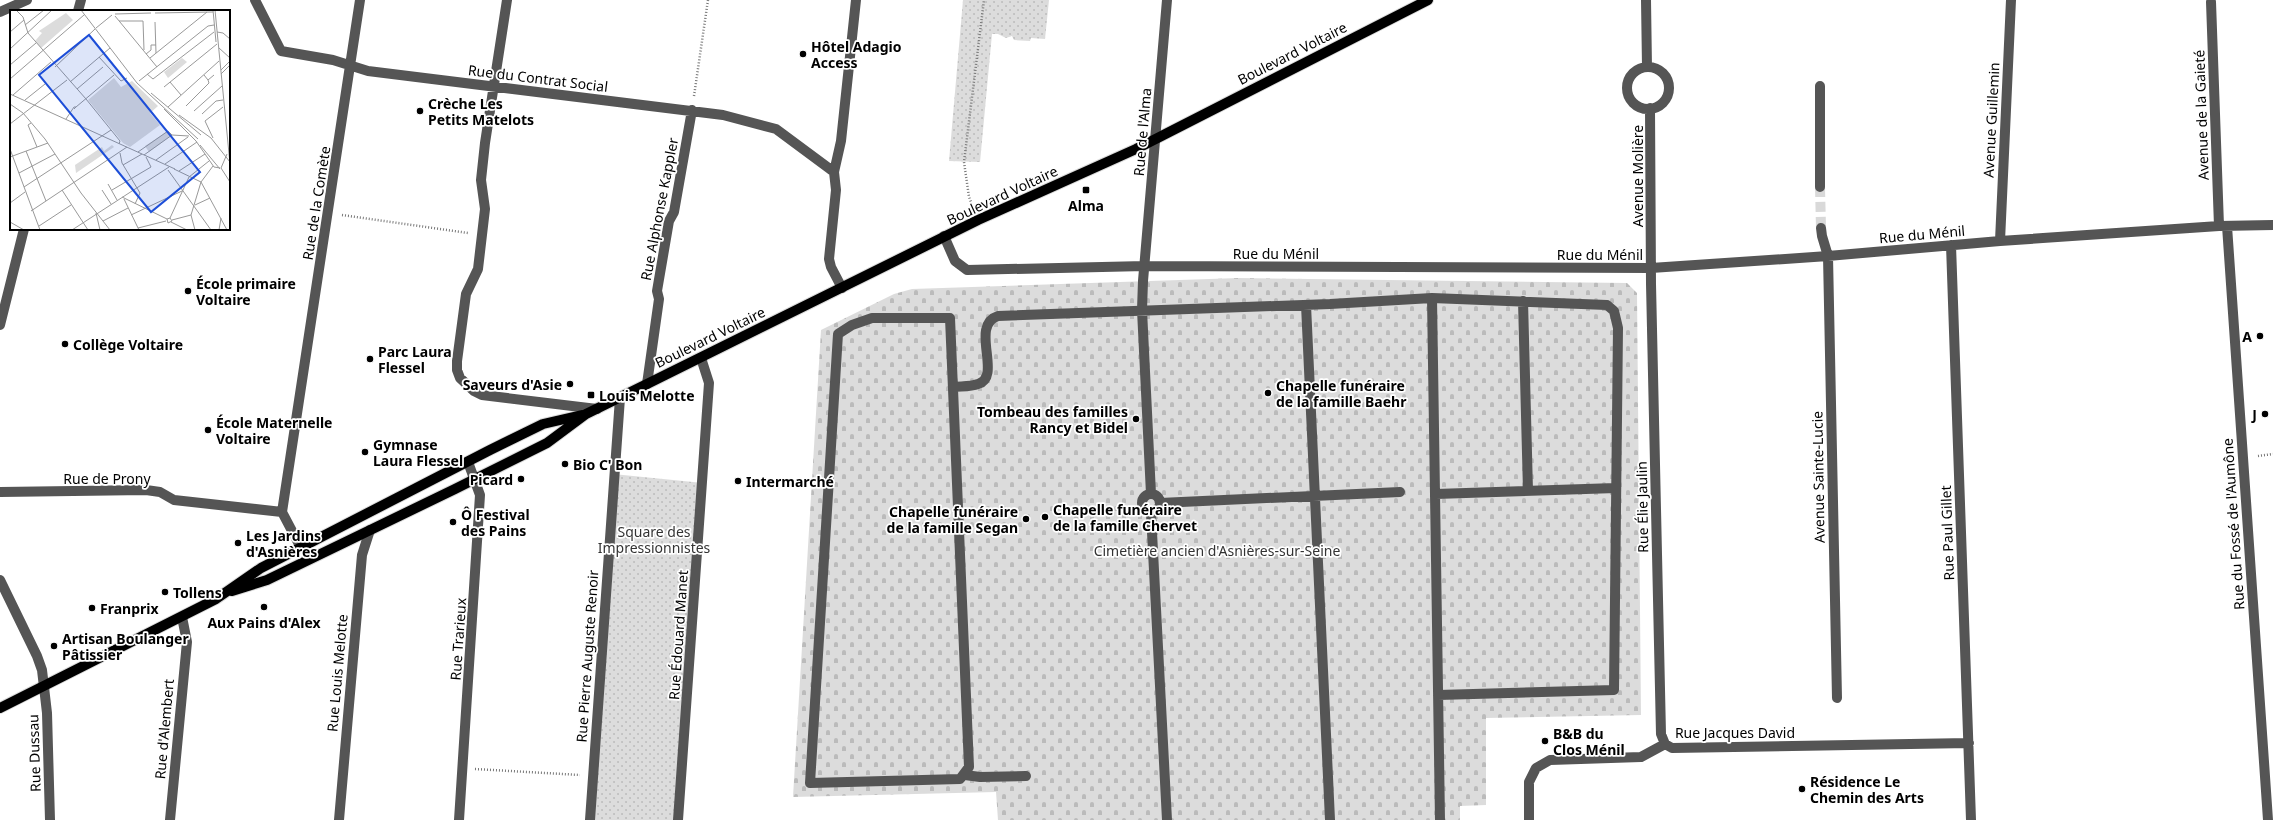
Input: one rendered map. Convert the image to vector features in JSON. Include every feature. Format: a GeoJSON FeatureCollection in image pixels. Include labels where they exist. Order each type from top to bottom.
{"type":"FeatureCollection","features":[{"type":"Feature","properties":{"kind":"main road","name":"Boulevard Voltaire"},"geometry":{"type":"LineString","coordinates":[[232,591],[261,568],[543,424],[586,414],[620,398],[944,236],[1157,138],[1428,0]]}},
{"type":"Feature","properties":{"kind":"main road","name":"Boulevard Voltaire"},"geometry":{"type":"LineString","coordinates":[[0,708],[232,591],[267,580],[547,443],[586,414]]}},
{"type":"Feature","properties":{"kind":"street"},"geometry":{"type":"LineString","coordinates":[[0,12],[28,0]]}},
{"type":"Feature","properties":{"kind":"street"},"geometry":{"type":"LineString","coordinates":[[78,10],[81,0]]}},
{"type":"Feature","properties":{"kind":"street","name":"Rue du Contrat Social"},"geometry":{"type":"LineString","coordinates":[[255,0],[280,50],[333,60],[368,71],[723,115],[776,130],[834,172]]}},
{"type":"Feature","properties":{"kind":"street","name":"Rue de la Comète"},"geometry":{"type":"LineString","coordinates":[[282,512],[360,0]]}},
{"type":"Feature","properties":{"kind":"street"},"geometry":{"type":"LineString","coordinates":[[507,0],[481,180],[485,209],[478,269],[466,294],[457,370],[460,378],[474,391],[482,395],[597,409]]}},
{"type":"Feature","properties":{"kind":"street"},"geometry":{"type":"LineString","coordinates":[[842,288],[831,267],[830,259],[836,190],[834,172],[841,141],[856,0]]}},
{"type":"Feature","properties":{"kind":"street","name":"Rue de l'Alma"},"geometry":{"type":"LineString","coordinates":[[1150,494],[1142,310],[1167,0]]}},
{"type":"Feature","properties":{"kind":"street"},"geometry":{"type":"LineString","coordinates":[[1646,0],[1647,67]]}},
{"type":"Feature","properties":{"kind":"street","name":"Avenue Guillemin"},"geometry":{"type":"LineString","coordinates":[[2000,241],[2011,0]]}},
{"type":"Feature","properties":{"kind":"street","name":"Avenue de la Gaieté"},"geometry":{"type":"LineString","coordinates":[[2211,2],[2223,226]]}},
{"type":"Feature","properties":{"kind":"street","name":"Avenue Molière"},"geometry":{"type":"LineString","coordinates":[[1647,67],[1655,68],[1663,73],[1669,85],[1665,99],[1657,107],[1650,108],[1635,104],[1628,91],[1631,76],[1635,72],[1647,67]]}},
{"type":"Feature","properties":{"kind":"street"},"geometry":{"type":"LineString","coordinates":[[1820,86],[1820,187]]}},
{"type":"Feature","properties":{"kind":"street","name":"Avenue Molière"},"geometry":{"type":"LineString","coordinates":[[1650,108],[1651,268]]}},
{"type":"Feature","properties":{"kind":"street","name":"Rue Alphonse Kappler"},"geometry":{"type":"LineString","coordinates":[[647,384],[659,300],[658,291],[661,268],[669,221],[674,212],[692,110]]}},
{"type":"Feature","properties":{"kind":"street","name":"Rue du Ménil"},"geometry":{"type":"LineString","coordinates":[[944,236],[955,261],[967,270],[1145,266],[1651,268],[1828,256],[2000,241],[2223,226],[2273,225]]}},
{"type":"Feature","properties":{"kind":"street","name":"Rue du Fossé de l'Aumône"},"geometry":{"type":"LineString","coordinates":[[2223,226],[2268,820]]}},
{"type":"Feature","properties":{"kind":"street","name":"Avenue Sainte-Lucie"},"geometry":{"type":"LineString","coordinates":[[1821,228],[1828,256],[1837,698]]}},
{"type":"Feature","properties":{"kind":"street"},"geometry":{"type":"LineString","coordinates":[[0,325],[24,230]]}},
{"type":"Feature","properties":{"kind":"street","name":"Rue Paul Gillet"},"geometry":{"type":"LineString","coordinates":[[1951,246],[1971,820]]}},
{"type":"Feature","properties":{"kind":"street","name":"Rue Élie Jaulin"},"geometry":{"type":"LineString","coordinates":[[1651,268],[1661,734],[1665,744]]}},
{"type":"Feature","properties":{"kind":"street"},"geometry":{"type":"LineString","coordinates":[[953,386],[978,384],[986,377],[988,372],[986,326],[993,318],[1142,310],[1306,305],[1432,298],[1607,305],[1614,311],[1618,328],[1614,690],[1438,695]]}},
{"type":"Feature","properties":{"kind":"street"},"geometry":{"type":"LineString","coordinates":[[1432,298],[1440,820]]}},
{"type":"Feature","properties":{"kind":"street"},"geometry":{"type":"LineString","coordinates":[[1523,301],[1528,491]]}},
{"type":"Feature","properties":{"kind":"street"},"geometry":{"type":"LineString","coordinates":[[1306,305],[1330,820]]}},
{"type":"Feature","properties":{"kind":"street"},"geometry":{"type":"LineString","coordinates":[[872,318],[950,318],[953,386],[969,767],[960,779],[810,783],[838,334],[852,325],[872,318]]}},
{"type":"Feature","properties":{"kind":"street","name":"Rue Édouard Manet"},"geometry":{"type":"LineString","coordinates":[[678,820],[709,383],[701,358]]}},
{"type":"Feature","properties":{"kind":"street","name":"Rue Pierre Auguste Renoir"},"geometry":{"type":"LineString","coordinates":[[590,820],[620,398]]}},
{"type":"Feature","properties":{"kind":"street","name":"Rue Trarieux"},"geometry":{"type":"LineString","coordinates":[[459,820],[480,525],[480,495],[476,478],[468,462]]}},
{"type":"Feature","properties":{"kind":"street"},"geometry":{"type":"LineString","coordinates":[[1436,494],[1616,488]]}},
{"type":"Feature","properties":{"kind":"street","name":"Rue de Prony"},"geometry":{"type":"LineString","coordinates":[[0,492],[146,490],[160,492],[174,500],[282,512]]}},
{"type":"Feature","properties":{"kind":"street"},"geometry":{"type":"LineString","coordinates":[[1160,503],[1400,492]]}},
{"type":"Feature","properties":{"kind":"street"},"geometry":{"type":"LineString","coordinates":[[1151,513],[1145,510],[1142,505],[1143,499],[1150,494],[1156,496],[1160,503]]}},
{"type":"Feature","properties":{"kind":"street"},"geometry":{"type":"LineString","coordinates":[[1151,513],[1156,511],[1160,503]]}},
{"type":"Feature","properties":{"kind":"street"},"geometry":{"type":"LineString","coordinates":[[282,512],[301,548]]}},
{"type":"Feature","properties":{"kind":"street"},"geometry":{"type":"LineString","coordinates":[[1151,513],[1167,820]]}},
{"type":"Feature","properties":{"kind":"street","name":"Rue Louis Melotte"},"geometry":{"type":"LineString","coordinates":[[339,820],[362,555],[370,530]]}},
{"type":"Feature","properties":{"kind":"street","name":"Rue Dussau"},"geometry":{"type":"LineString","coordinates":[[0,580],[37,656],[45,686],[50,820]]}},
{"type":"Feature","properties":{"kind":"street","name":"Rue d'Alembert"},"geometry":{"type":"LineString","coordinates":[[170,820],[187,642],[182,617]]}},
{"type":"Feature","properties":{"kind":"street","name":"Rue Jacques David"},"geometry":{"type":"LineString","coordinates":[[1529,820],[1529,782],[1536,768],[1550,760],[1641,756],[1665,744],[1672,748],[1969,742]]}},
{"type":"Feature","properties":{"kind":"street"},"geometry":{"type":"LineString","coordinates":[[964,775],[980,777],[1026,776]]}},
{"type":"Feature","properties":{"kind":"path"},"geometry":{"type":"LineString","coordinates":[[692,110],[708,0]]}},
{"type":"Feature","properties":{"kind":"path"},"geometry":{"type":"LineString","coordinates":[[974,211],[969,197],[964,162],[984,0]]}},
{"type":"Feature","properties":{"kind":"path"},"geometry":{"type":"LineString","coordinates":[[328,213],[482,235]]}},
{"type":"Feature","properties":{"kind":"path"},"geometry":{"type":"LineString","coordinates":[[2255,456],[2273,454]]}},
{"type":"Feature","properties":{"kind":"path"},"geometry":{"type":"LineString","coordinates":[[462,769],[593,776]]}},
{"type":"Feature","properties":{"kind":"green space"},"geometry":{"type":"Polygon","coordinates":[[[963,0],[1049,0],[1045,39],[1031,38],[1030,41],[1014,40],[1012,36],[1006,38],[998,34],[992,34],[980,162],[949,161],[963,0]]]}},
{"type":"Feature","properties":{"kind":"green space","name":"Cimetière ancien d'Asnières-sur-Seine"},"geometry":{"type":"Polygon","coordinates":[[[1239,278],[1627,283],[1637,293],[1641,715],[1486,718],[1486,805],[1460,806],[1460,820],[998,820],[996,792],[793,797],[821,330],[894,294],[912,289],[1239,278]]]}},
{"type":"Feature","properties":{"kind":"green space","name":"Square des Impressionnistes"},"geometry":{"type":"Polygon","coordinates":[[[613,474],[703,483],[678,820],[590,820],[613,474]]]}},
{"type":"Feature","properties":{"kind":"tunnel"},"geometry":{"type":"LineString","coordinates":[[1820,187],[1821,228]]}},
{"type":"Feature","properties":{"kind":"place","name":"Hôtel Adagio Access"},"geometry":{"type":"Point","coordinates":[803,54]}},
{"type":"Feature","properties":{"kind":"place","name":"Crèche Les Petits Matelots"},"geometry":{"type":"Point","coordinates":[420,111]}},
{"type":"Feature","properties":{"kind":"place","name":"Alma"},"geometry":{"type":"Point","coordinates":[1086,190]}},
{"type":"Feature","properties":{"kind":"place","name":"École primaire Voltaire"},"geometry":{"type":"Point","coordinates":[188,291]}},
{"type":"Feature","properties":{"kind":"place","name":"A"},"geometry":{"type":"Point","coordinates":[2260,336]}},
{"type":"Feature","properties":{"kind":"place","name":"Collège Voltaire"},"geometry":{"type":"Point","coordinates":[65,344]}},
{"type":"Feature","properties":{"kind":"place","name":"Parc Laura Flessel"},"geometry":{"type":"Point","coordinates":[370,359]}},
{"type":"Feature","properties":{"kind":"place","name":"Saveurs d'Asie"},"geometry":{"type":"Point","coordinates":[570,384]}},
{"type":"Feature","properties":{"kind":"place","name":"Chapelle funéraire de la famille Baehr"},"geometry":{"type":"Point","coordinates":[1268,393]}},
{"type":"Feature","properties":{"kind":"place","name":"Louis Melotte"},"geometry":{"type":"Point","coordinates":[591,395]}},
{"type":"Feature","properties":{"kind":"place","name":"J"},"geometry":{"type":"Point","coordinates":[2265,414]}},
{"type":"Feature","properties":{"kind":"place","name":"Tombeau des familles Rancy et Bidel"},"geometry":{"type":"Point","coordinates":[1136,419]}},
{"type":"Feature","properties":{"kind":"place","name":"École Maternelle Voltaire"},"geometry":{"type":"Point","coordinates":[208,430]}},
{"type":"Feature","properties":{"kind":"place","name":"Gymnase Laura Flessel"},"geometry":{"type":"Point","coordinates":[365,452]}},
{"type":"Feature","properties":{"kind":"place","name":"Bio C' Bon"},"geometry":{"type":"Point","coordinates":[565,464]}},
{"type":"Feature","properties":{"kind":"place","name":"Picard"},"geometry":{"type":"Point","coordinates":[521,479]}},
{"type":"Feature","properties":{"kind":"place","name":"Intermarché"},"geometry":{"type":"Point","coordinates":[738,481]}},
{"type":"Feature","properties":{"kind":"place","name":"Chapelle funéraire de la famille Chervet"},"geometry":{"type":"Point","coordinates":[1045,517]}},
{"type":"Feature","properties":{"kind":"place","name":"Chapelle funéraire de la famille Segan"},"geometry":{"type":"Point","coordinates":[1026,519]}},
{"type":"Feature","properties":{"kind":"place","name":"Ô Festival des Pains"},"geometry":{"type":"Point","coordinates":[453,522]}},
{"type":"Feature","properties":{"kind":"place","name":"Les Jardins d'Asnières"},"geometry":{"type":"Point","coordinates":[238,543]}},
{"type":"Feature","properties":{"kind":"place","name":"Tollens"},"geometry":{"type":"Point","coordinates":[165,592]}},
{"type":"Feature","properties":{"kind":"place","name":"Aux Pains d'Alex"},"geometry":{"type":"Point","coordinates":[264,607]}},
{"type":"Feature","properties":{"kind":"place","name":"Franprix"},"geometry":{"type":"Point","coordinates":[92,608]}},
{"type":"Feature","properties":{"kind":"place","name":"Artisan Boulanger Pâtissier"},"geometry":{"type":"Point","coordinates":[54,646]}},
{"type":"Feature","properties":{"kind":"place","name":"B&B du Clos Ménil"},"geometry":{"type":"Point","coordinates":[1545,741]}},
{"type":"Feature","properties":{"kind":"place","name":"Résidence Le Chemin des Arts"},"geometry":{"type":"Point","coordinates":[1802,789]}}]}
